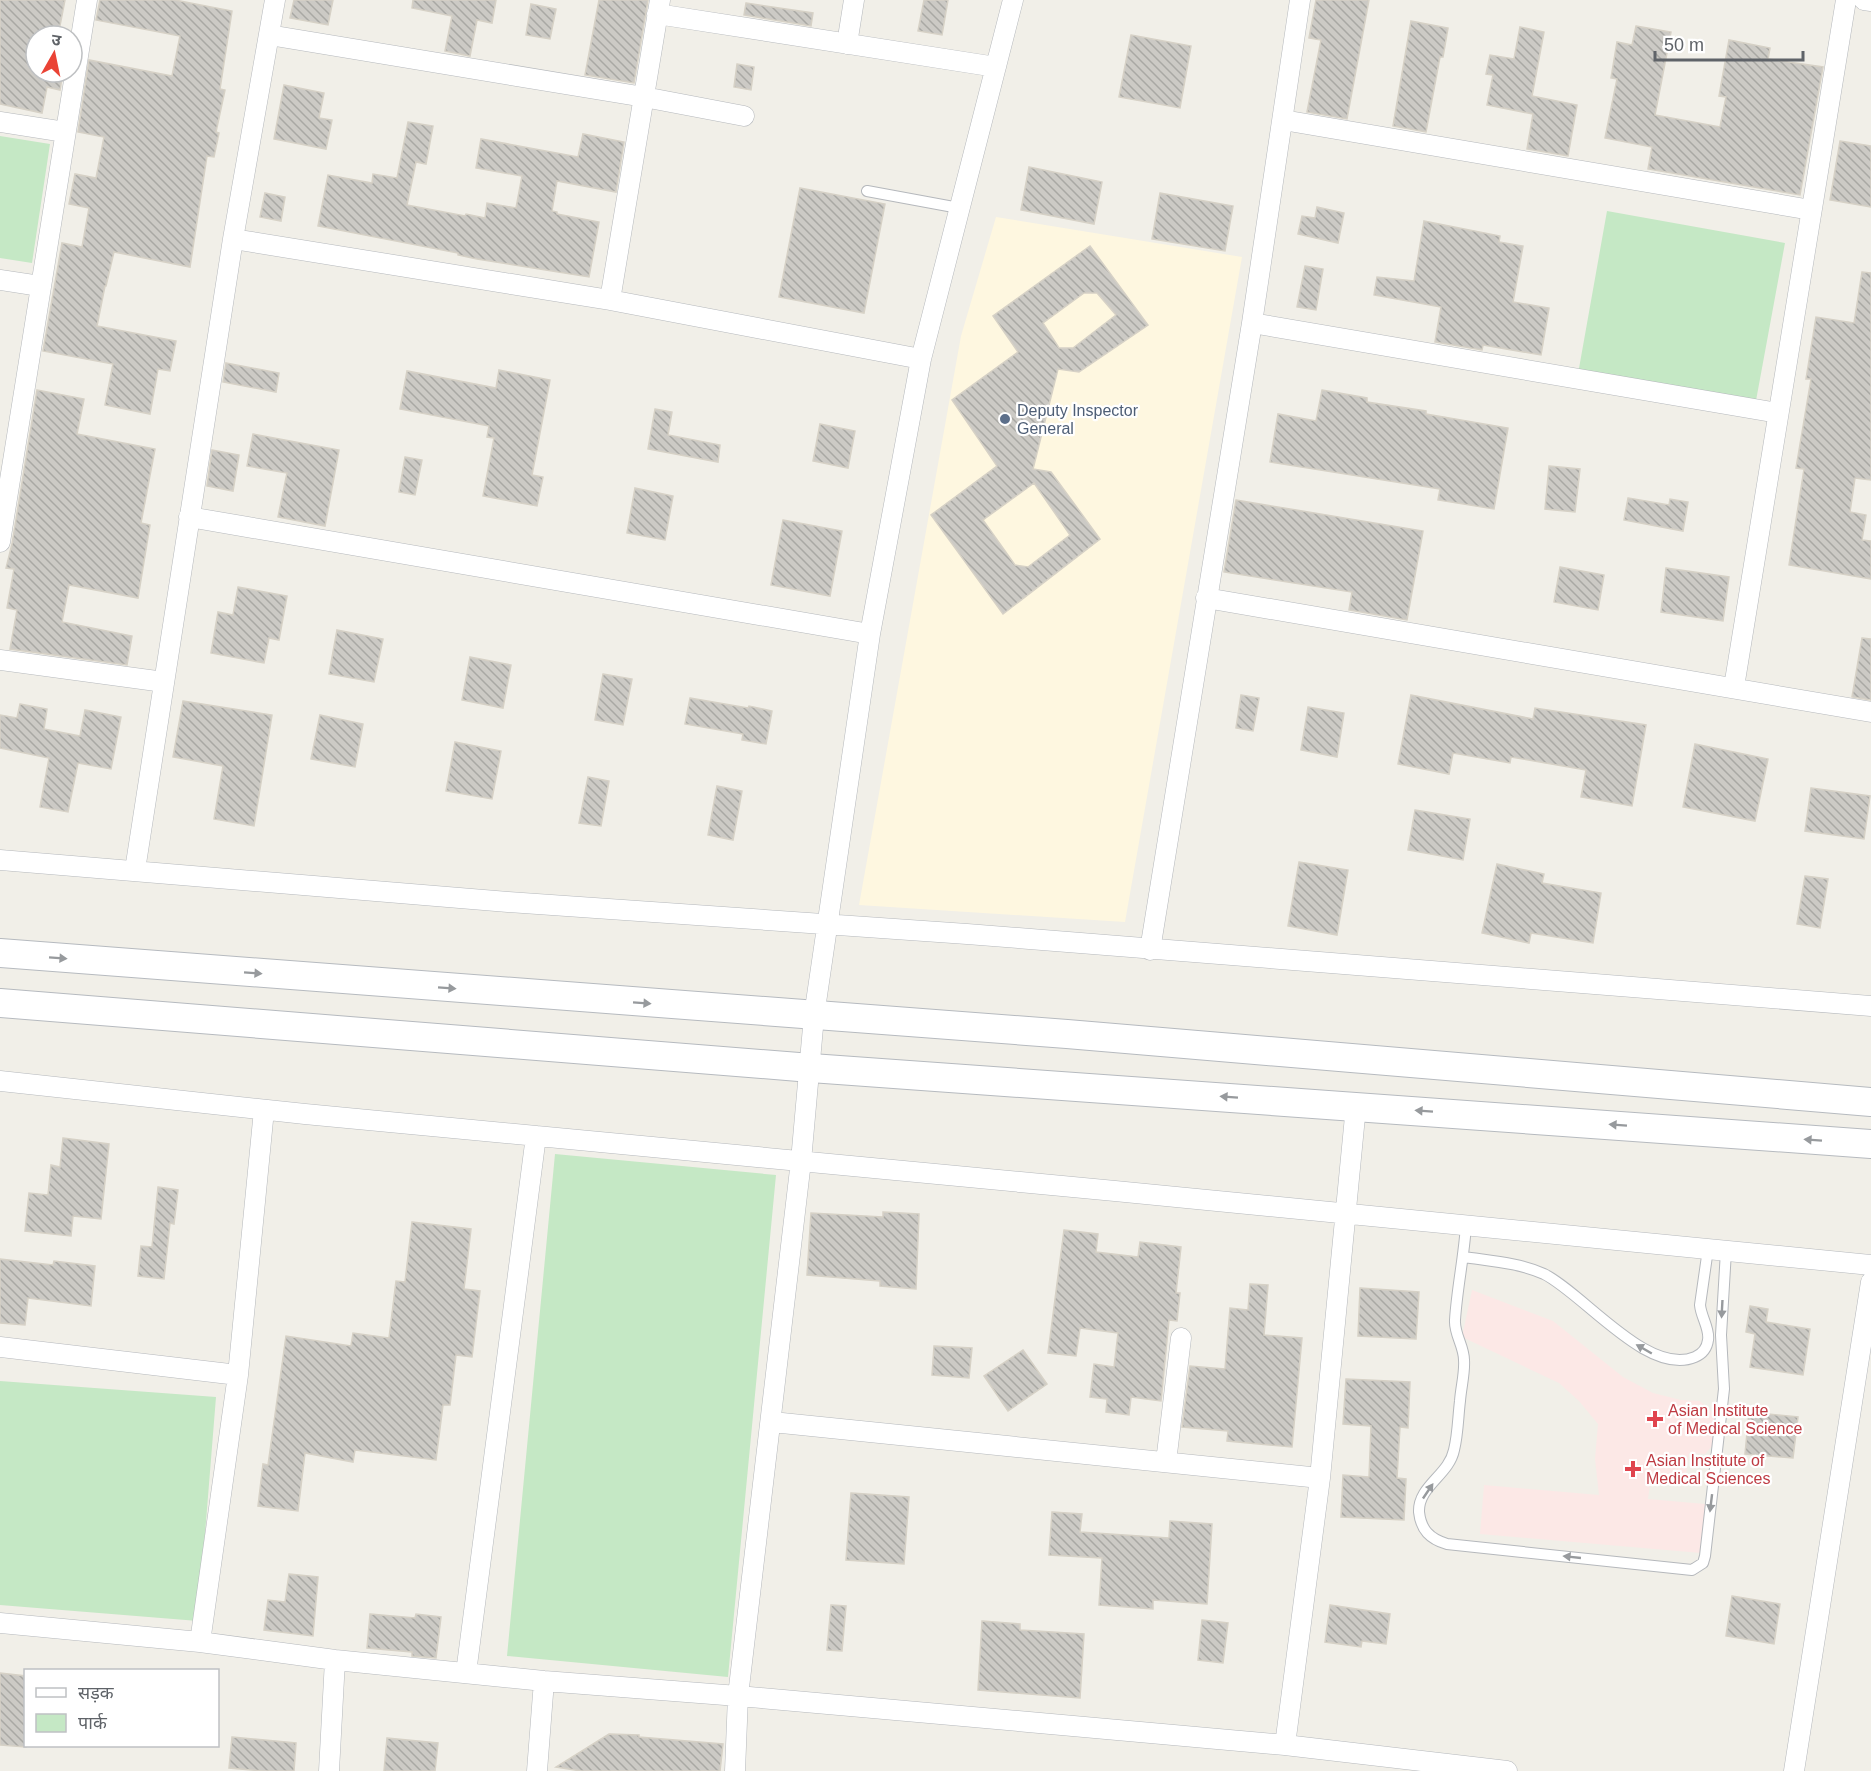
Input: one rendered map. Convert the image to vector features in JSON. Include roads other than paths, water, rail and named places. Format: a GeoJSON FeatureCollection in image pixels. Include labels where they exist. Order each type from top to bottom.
{"type":"FeatureCollection","features":[{"type":"Feature","properties":{"kind":"main road"},"geometry":{"type":"LineString","coordinates":[[0,953],[1066,1034],[1871,1102]]}},
{"type":"Feature","properties":{"kind":"main road"},"geometry":{"type":"LineString","coordinates":[[0,1003],[811,1068],[1871,1144]]}},
{"type":"Feature","properties":{"kind":"street"},"geometry":{"type":"LineString","coordinates":[[0,542],[6,463],[40,286],[87,0]]}},
{"type":"Feature","properties":{"kind":"street"},"geometry":{"type":"LineString","coordinates":[[135,870],[232,239],[275,0]]}},
{"type":"Feature","properties":{"kind":"street"},"geometry":{"type":"LineString","coordinates":[[847,44],[854,0]]}},
{"type":"Feature","properties":{"kind":"street"},"geometry":{"type":"LineString","coordinates":[[735,1771],[738,1696],[772,1422],[811,1068],[814,1016],[870,634],[921,359],[1013,0]]}},
{"type":"Feature","properties":{"kind":"street"},"geometry":{"type":"LineString","coordinates":[[1150,950],[1252,323],[1284,120],[1300,0]]}},
{"type":"Feature","properties":{"kind":"street"},"geometry":{"type":"LineString","coordinates":[[1734,687],[1846,0]]}},
{"type":"Feature","properties":{"kind":"street"},"geometry":{"type":"LineString","coordinates":[[1864,0],[1871,1]]}},
{"type":"Feature","properties":{"kind":"street"},"geometry":{"type":"LineString","coordinates":[[610,300],[658,7],[847,44],[996,66]]}},
{"type":"Feature","properties":{"kind":"street"},"geometry":{"type":"LineString","coordinates":[[269,35],[644,97],[744,116]]}},
{"type":"Feature","properties":{"kind":"street"},"geometry":{"type":"LineString","coordinates":[[1284,120],[1811,210]]}},
{"type":"Feature","properties":{"kind":"street"},"geometry":{"type":"LineString","coordinates":[[0,122],[65,132]]}},
{"type":"Feature","properties":{"kind":"street"},"geometry":{"type":"LineString","coordinates":[[232,239],[610,300],[921,359]]}},
{"type":"Feature","properties":{"kind":"street"},"geometry":{"type":"LineString","coordinates":[[0,280],[40,286]]}},
{"type":"Feature","properties":{"kind":"street"},"geometry":{"type":"LineString","coordinates":[[1252,323],[1778,413]]}},
{"type":"Feature","properties":{"kind":"street"},"geometry":{"type":"LineString","coordinates":[[189,517],[870,634]]}},
{"type":"Feature","properties":{"kind":"street"},"geometry":{"type":"LineString","coordinates":[[1206,598],[1871,712]]}},
{"type":"Feature","properties":{"kind":"street"},"geometry":{"type":"LineString","coordinates":[[0,660],[164,682]]}},
{"type":"Feature","properties":{"kind":"street"},"geometry":{"type":"LineString","coordinates":[[0,860],[508,902],[826,924],[1871,1006]]}},
{"type":"Feature","properties":{"kind":"street"},"geometry":{"type":"LineString","coordinates":[[0,1081],[264,1110],[1871,1265]]}},
{"type":"Feature","properties":{"kind":"street"},"geometry":{"type":"LineString","coordinates":[[1285,1745],[1320,1478],[1356,1106]]}},
{"type":"Feature","properties":{"kind":"street"},"geometry":{"type":"LineString","coordinates":[[200,1642],[238,1375],[264,1110]]}},
{"type":"Feature","properties":{"kind":"street"},"geometry":{"type":"LineString","coordinates":[[466,1673],[536,1136]]}},
{"type":"Feature","properties":{"kind":"street"},"geometry":{"type":"LineString","coordinates":[[1794,1771],[1871,1282]]}},
{"type":"Feature","properties":{"kind":"street"},"geometry":{"type":"LineString","coordinates":[[1166,1462],[1181,1338]]}},
{"type":"Feature","properties":{"kind":"street"},"geometry":{"type":"LineString","coordinates":[[0,1347],[238,1375]]}},
{"type":"Feature","properties":{"kind":"street"},"geometry":{"type":"LineString","coordinates":[[772,1422],[1320,1478]]}},
{"type":"Feature","properties":{"kind":"street"},"geometry":{"type":"LineString","coordinates":[[0,1623],[200,1642],[335,1660],[544,1681],[1285,1745],[1507,1771]]}},
{"type":"Feature","properties":{"kind":"street"},"geometry":{"type":"LineString","coordinates":[[329,1771],[335,1660]]}},
{"type":"Feature","properties":{"kind":"street"},"geometry":{"type":"LineString","coordinates":[[537,1771],[544,1681]]}},
{"type":"Feature","properties":{"kind":"lane"},"geometry":{"type":"LineString","coordinates":[[867,191],[959,208]]}},
{"type":"Feature","properties":{"kind":"lane"},"geometry":{"type":"LineString","coordinates":[[1466,1225],[1455,1319],[1464,1358],[1454,1452],[1446,1469],[1425,1492],[1421,1501],[1419,1510],[1421,1523],[1427,1534],[1447,1544],[1692,1570],[1697,1569],[1703,1563],[1705,1556],[1724,1389],[1717,1250]]}},
{"type":"Feature","properties":{"kind":"lane"},"geometry":{"type":"LineString","coordinates":[[1464,1257],[1518,1266],[1544,1274],[1578,1296],[1626,1338],[1640,1347],[1657,1356],[1687,1360],[1699,1355],[1708,1341],[1700,1305],[1717,1250]]}},
{"type":"Feature","properties":{"kind":"place","name":"Deputy Inspector General"},"geometry":{"type":"Point","coordinates":[1005,419]}},
{"type":"Feature","properties":{"kind":"place","name":"Asian Institute of Medical Science"},"geometry":{"type":"Point","coordinates":[1655,1419]}},
{"type":"Feature","properties":{"kind":"place","name":"Asian Institute of Medical Sciences"},"geometry":{"type":"Point","coordinates":[1633,1469]}}]}
